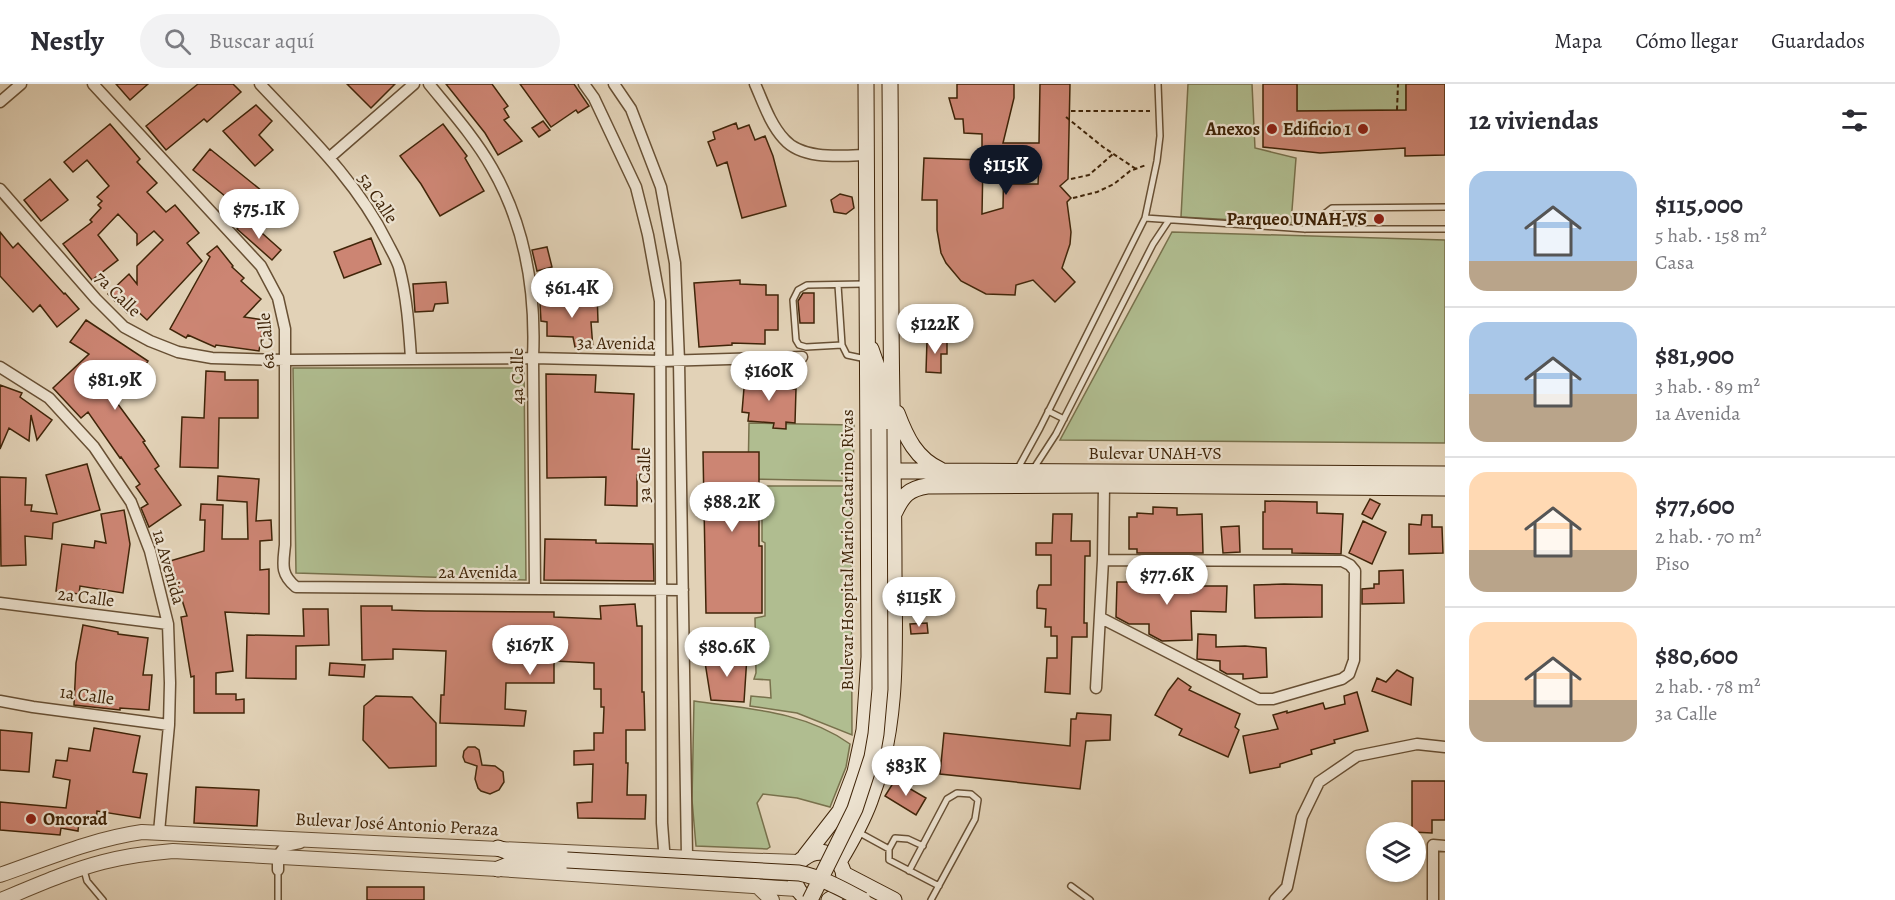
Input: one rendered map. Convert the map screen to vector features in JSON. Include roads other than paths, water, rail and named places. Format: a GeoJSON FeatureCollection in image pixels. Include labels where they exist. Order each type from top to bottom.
{"type":"FeatureCollection","features":[{"type":"Feature","properties":{"kind":"main road","name":"Bulevar Hospital Mario Catarino Rivas"},"geometry":{"type":"LineString","coordinates":[[802,859],[840,811],[855,772],[864,730],[869,657],[866,84]]}},
{"type":"Feature","properties":{"kind":"main road"},"geometry":{"type":"LineString","coordinates":[[835,899],[841,890],[842,868],[870,802],[880,770],[889,732],[894,693],[890,84]]}},
{"type":"Feature","properties":{"kind":"main road"},"geometry":{"type":"LineString","coordinates":[[867,338],[879,372]]}},
{"type":"Feature","properties":{"kind":"main road"},"geometry":{"type":"LineString","coordinates":[[879,372],[891,338]]}},
{"type":"Feature","properties":{"kind":"main road","name":"Bulevar Hospital Mario Catarino Rivas"},"geometry":{"type":"LineString","coordinates":[[803,896],[855,809],[872,758],[876,734],[879,689],[879,372]]}},
{"type":"Feature","properties":{"kind":"main road"},"geometry":{"type":"LineString","coordinates":[[892,402],[906,437],[915,450],[924,460],[944,471]]}},
{"type":"Feature","properties":{"kind":"main road","name":"Bulevar UNAH-VS"},"geometry":{"type":"LineString","coordinates":[[868,482],[894,471],[1024,471],[1216,479],[1338,480],[1445,474]]}},
{"type":"Feature","properties":{"kind":"main road","name":"Bulevar UNAH-VS"},"geometry":{"type":"LineString","coordinates":[[894,514],[908,491],[927,486],[1104,484],[1216,479]]}},
{"type":"Feature","properties":{"kind":"main road","name":"Bulevar UNAH-VS"},"geometry":{"type":"LineString","coordinates":[[1338,480],[1445,488]]}},
{"type":"Feature","properties":{"kind":"main road"},"geometry":{"type":"LineString","coordinates":[[498,848],[525,858],[800,873],[832,883],[863,900]]}},
{"type":"Feature","properties":{"kind":"main road"},"geometry":{"type":"LineString","coordinates":[[803,896],[794,875],[802,859],[820,852],[834,856],[842,868],[894,900]]}},
{"type":"Feature","properties":{"kind":"main road"},"geometry":{"type":"LineString","coordinates":[[498,869],[525,858]]}},
{"type":"Feature","properties":{"kind":"street"},"geometry":{"type":"LineString","coordinates":[[0,102],[21,84]]}},
{"type":"Feature","properties":{"kind":"street","name":"6a Calle"},"geometry":{"type":"LineString","coordinates":[[93,84],[261,266],[278,298],[285,329],[285,545],[282,567],[287,580],[296,587]]}},
{"type":"Feature","properties":{"kind":"street","name":"5a Calle"},"geometry":{"type":"LineString","coordinates":[[260,84],[329,158],[362,199],[380,228],[398,265],[407,307],[411,358]]}},
{"type":"Feature","properties":{"kind":"street"},"geometry":{"type":"LineString","coordinates":[[329,158],[414,84]]}},
{"type":"Feature","properties":{"kind":"street","name":"4a Calle"},"geometry":{"type":"LineString","coordinates":[[429,84],[492,168],[510,204],[530,278],[534,320],[535,589]]}},
{"type":"Feature","properties":{"kind":"street","name":"3a Calle"},"geometry":{"type":"LineString","coordinates":[[584,84],[594,98],[636,187],[648,235],[660,301],[663,856],[672,880]]}},
{"type":"Feature","properties":{"kind":"street","name":"3a Calle"},"geometry":{"type":"LineString","coordinates":[[614,84],[631,109],[661,187],[675,263],[679,361],[687,858]]}},
{"type":"Feature","properties":{"kind":"street"},"geometry":{"type":"LineString","coordinates":[[754,84],[768,114],[785,140],[805,152],[822,156],[866,155]]}},
{"type":"Feature","properties":{"kind":"street","name":"7a Calle"},"geometry":{"type":"LineString","coordinates":[[0,189],[96,299],[124,327],[178,352],[212,358],[285,360]]}},
{"type":"Feature","properties":{"kind":"street","name":"3a Avenida"},"geometry":{"type":"LineString","coordinates":[[285,360],[533,358],[679,361],[802,357]]}},
{"type":"Feature","properties":{"kind":"street","name":"1a Avenida"},"geometry":{"type":"LineString","coordinates":[[0,367],[50,398],[94,447],[131,502],[150,551],[168,624],[169,725],[159,832]]}},
{"type":"Feature","properties":{"kind":"street"},"geometry":{"type":"LineString","coordinates":[[1096,688],[1101,618],[1104,484]]}},
{"type":"Feature","properties":{"kind":"street"},"geometry":{"type":"LineString","coordinates":[[1101,618],[1259,699],[1273,699],[1342,679],[1349,674],[1354,660],[1354,571],[1350,565],[1342,561],[1103,560]]}},
{"type":"Feature","properties":{"kind":"street","name":"2a Avenida"},"geometry":{"type":"LineString","coordinates":[[296,587],[683,590]]}},
{"type":"Feature","properties":{"kind":"street","name":"2a Calle"},"geometry":{"type":"LineString","coordinates":[[0,603],[168,624]]}},
{"type":"Feature","properties":{"kind":"street","name":"1a Calle"},"geometry":{"type":"LineString","coordinates":[[0,701],[169,725]]}},
{"type":"Feature","properties":{"kind":"street"},"geometry":{"type":"LineString","coordinates":[[1275,900],[1287,887],[1302,817],[1318,782],[1357,756],[1417,744],[1445,747]]}},
{"type":"Feature","properties":{"kind":"street","name":"Bulevar José Antonio Peraza"},"geometry":{"type":"LineString","coordinates":[[0,875],[124,835],[142,832],[687,858],[802,859]]}},
{"type":"Feature","properties":{"kind":"street"},"geometry":{"type":"LineString","coordinates":[[278,863],[285,846],[294,843],[354,841]]}},
{"type":"Feature","properties":{"kind":"street"},"geometry":{"type":"LineString","coordinates":[[1434,900],[1433,845],[1445,846]]}},
{"type":"Feature","properties":{"kind":"street"},"geometry":{"type":"LineString","coordinates":[[1,900],[83,868],[136,855],[173,851],[278,863],[498,869],[756,885],[803,896]]}},
{"type":"Feature","properties":{"kind":"street"},"geometry":{"type":"LineString","coordinates":[[756,885],[772,900]]}},
{"type":"Feature","properties":{"kind":"lane"},"geometry":{"type":"LineString","coordinates":[[1024,471],[1048,411],[1145,218],[1160,136],[1158,84]]}},
{"type":"Feature","properties":{"kind":"lane"},"geometry":{"type":"LineString","coordinates":[[1305,229],[1332,208],[1445,207]]}},
{"type":"Feature","properties":{"kind":"lane"},"geometry":{"type":"LineString","coordinates":[[1145,218],[1305,229],[1445,229]]}},
{"type":"Feature","properties":{"kind":"lane"},"geometry":{"type":"LineString","coordinates":[[1024,471],[1056,434],[1153,244],[1169,220]]}},
{"type":"Feature","properties":{"kind":"lane"},"geometry":{"type":"LineString","coordinates":[[842,345],[806,347],[800,345],[796,340],[793,300],[798,290],[807,285],[866,284]]}},
{"type":"Feature","properties":{"kind":"lane"},"geometry":{"type":"LineString","coordinates":[[838,285],[842,345],[848,355],[867,359]]}},
{"type":"Feature","properties":{"kind":"lane"},"geometry":{"type":"LineString","coordinates":[[1048,411],[1064,419]]}},
{"type":"Feature","properties":{"kind":"lane"},"geometry":{"type":"LineString","coordinates":[[909,871],[947,800],[957,793],[971,794],[978,800],[975,819],[931,900]]}},
{"type":"Feature","properties":{"kind":"lane"},"geometry":{"type":"LineString","coordinates":[[857,831],[889,849]]}},
{"type":"Feature","properties":{"kind":"lane"},"geometry":{"type":"LineString","coordinates":[[923,846],[908,838],[895,838],[889,849],[890,860],[939,886]]}},
{"type":"Feature","properties":{"kind":"lane"},"geometry":{"type":"LineString","coordinates":[[278,863],[278,900]]}},
{"type":"Feature","properties":{"kind":"lane"},"geometry":{"type":"LineString","coordinates":[[83,868],[87,881],[103,900]]}},
{"type":"Feature","properties":{"kind":"lane"},"geometry":{"type":"LineString","coordinates":[[1071,886],[1090,900]]}},
{"type":"Feature","properties":{"kind":"place","name":"Anexos"},"geometry":{"type":"Point","coordinates":[1272,129]}},
{"type":"Feature","properties":{"kind":"place","name":"Edificio 1"},"geometry":{"type":"Point","coordinates":[1363,129]}},
{"type":"Feature","properties":{"kind":"place","name":"Parqueo UNAH-VS"},"geometry":{"type":"Point","coordinates":[1379,219]}},
{"type":"Feature","properties":{"kind":"place","name":"Oncorad"},"geometry":{"type":"Point","coordinates":[31,819]}}]}
